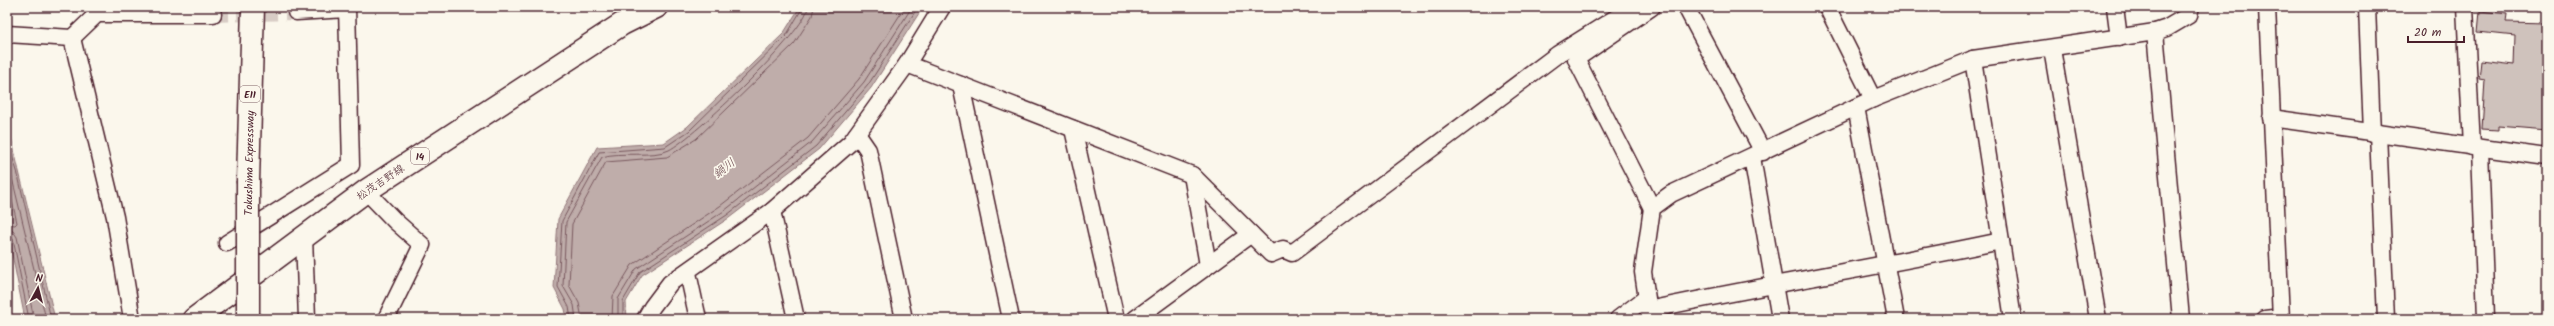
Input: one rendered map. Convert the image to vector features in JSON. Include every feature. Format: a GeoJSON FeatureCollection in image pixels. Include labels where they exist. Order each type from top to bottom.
{"type":"FeatureCollection","features":[{"type":"Feature","properties":{"kind":"main road","name":"Tokushima Expressway"},"geometry":{"type":"LineString","coordinates":[[248,319],[248,182],[253,7]]}},
{"type":"Feature","properties":{"kind":"main road","name":"松茂吉野線"},"geometry":{"type":"LineString","coordinates":[[194,319],[366,191],[622,24],[656,7]]}},
{"type":"Feature","properties":{"kind":"street"},"geometry":{"type":"LineString","coordinates":[[645,319],[652,307],[670,284],[688,273],[772,212],[851,142],[907,64],[942,7]]}},
{"type":"Feature","properties":{"kind":"street"},"geometry":{"type":"LineString","coordinates":[[907,64],[1192,175],[1271,254],[1283,249],[1292,253],[1558,54],[1633,7]]}},
{"type":"Feature","properties":{"kind":"street"},"geometry":{"type":"LineString","coordinates":[[1648,309],[1643,272],[1646,236],[1652,208],[1576,60],[1652,7]]}},
{"type":"Feature","properties":{"kind":"street"},"geometry":{"type":"LineString","coordinates":[[1686,7],[1758,154],[1774,284],[1780,319]]}},
{"type":"Feature","properties":{"kind":"street"},"geometry":{"type":"LineString","coordinates":[[1827,7],[1873,99]]}},
{"type":"Feature","properties":{"kind":"street"},"geometry":{"type":"LineString","coordinates":[[2115,7],[2119,38]]}},
{"type":"Feature","properties":{"kind":"street"},"geometry":{"type":"LineString","coordinates":[[1652,208],[1671,194],[1873,99],[1973,59],[2052,49],[2155,32],[2167,28],[2189,15],[2192,7]]}},
{"type":"Feature","properties":{"kind":"street"},"geometry":{"type":"LineString","coordinates":[[2267,7],[2271,118],[2277,200],[2275,318]]}},
{"type":"Feature","properties":{"kind":"street"},"geometry":{"type":"LineString","coordinates":[[2367,7],[2386,319]]}},
{"type":"Feature","properties":{"kind":"street"},"geometry":{"type":"LineString","coordinates":[[2465,7],[2476,147],[2486,319]]}},
{"type":"Feature","properties":{"kind":"street"},"geometry":{"type":"LineString","coordinates":[[227,243],[351,165],[347,8],[296,12]]}},
{"type":"Feature","properties":{"kind":"street"},"geometry":{"type":"LineString","coordinates":[[72,38],[98,10],[188,10],[213,14]]}},
{"type":"Feature","properties":{"kind":"street"},"geometry":{"type":"LineString","coordinates":[[2155,32],[2181,319]]}},
{"type":"Feature","properties":{"kind":"street"},"geometry":{"type":"LineString","coordinates":[[7,34],[72,38]]}},
{"type":"Feature","properties":{"kind":"street"},"geometry":{"type":"LineString","coordinates":[[72,38],[115,217],[132,319]]}},
{"type":"Feature","properties":{"kind":"street"},"geometry":{"type":"LineString","coordinates":[[2052,49],[2098,319]]}},
{"type":"Feature","properties":{"kind":"street"},"geometry":{"type":"LineString","coordinates":[[1973,59],[2013,319]]}},
{"type":"Feature","properties":{"kind":"street"},"geometry":{"type":"LineString","coordinates":[[960,85],[1011,319]]}},
{"type":"Feature","properties":{"kind":"street"},"geometry":{"type":"LineString","coordinates":[[1856,107],[1896,319]]}},
{"type":"Feature","properties":{"kind":"street"},"geometry":{"type":"LineString","coordinates":[[2271,118],[2547,157]]}},
{"type":"Feature","properties":{"kind":"street"},"geometry":{"type":"LineString","coordinates":[[1073,129],[1116,319]]}},
{"type":"Feature","properties":{"kind":"street"},"geometry":{"type":"LineString","coordinates":[[857,134],[868,150],[904,319]]}},
{"type":"Feature","properties":{"kind":"street"},"geometry":{"type":"LineString","coordinates":[[1192,175],[1208,265]]}},
{"type":"Feature","properties":{"kind":"street"},"geometry":{"type":"LineString","coordinates":[[366,191],[422,246],[386,319]]}},
{"type":"Feature","properties":{"kind":"street"},"geometry":{"type":"LineString","coordinates":[[772,212],[796,319]]}},
{"type":"Feature","properties":{"kind":"street"},"geometry":{"type":"LineString","coordinates":[[1135,319],[1251,234]]}},
{"type":"Feature","properties":{"kind":"street"},"geometry":{"type":"LineString","coordinates":[[304,237],[307,319]]}},
{"type":"Feature","properties":{"kind":"street"},"geometry":{"type":"LineString","coordinates":[[1618,319],[1648,309],[1774,284],[1886,266],[2001,241]]}},
{"type":"Feature","properties":{"kind":"street"},"geometry":{"type":"LineString","coordinates":[[688,273],[698,319]]}},
{"type":"Feature","properties":{"kind":"water","name":"鍋川"},"geometry":{"type":"Polygon","coordinates":[[[800,7],[923,7],[871,88],[819,149],[729,218],[642,275],[626,302],[627,319],[567,319],[565,309],[554,288],[558,219],[597,147],[664,143],[687,127],[783,34],[800,7]]]}},
{"type":"Feature","properties":{"kind":"water"},"geometry":{"type":"Polygon","coordinates":[[[7,120],[55,319],[25,319],[7,229],[7,120]]]}},
{"type":"Feature","properties":{"kind":"building"},"geometry":{"type":"Polygon","coordinates":[[[2480,11],[2507,14],[2506,22],[2547,23],[2547,130],[2498,126],[2498,130],[2482,129],[2485,80],[2479,79],[2481,61],[2514,65],[2515,36],[2478,32],[2480,11]]]}},
{"type":"Feature","properties":{"kind":"tunnel"},"geometry":{"type":"LineString","coordinates":[[213,14],[296,12]]}}]}
